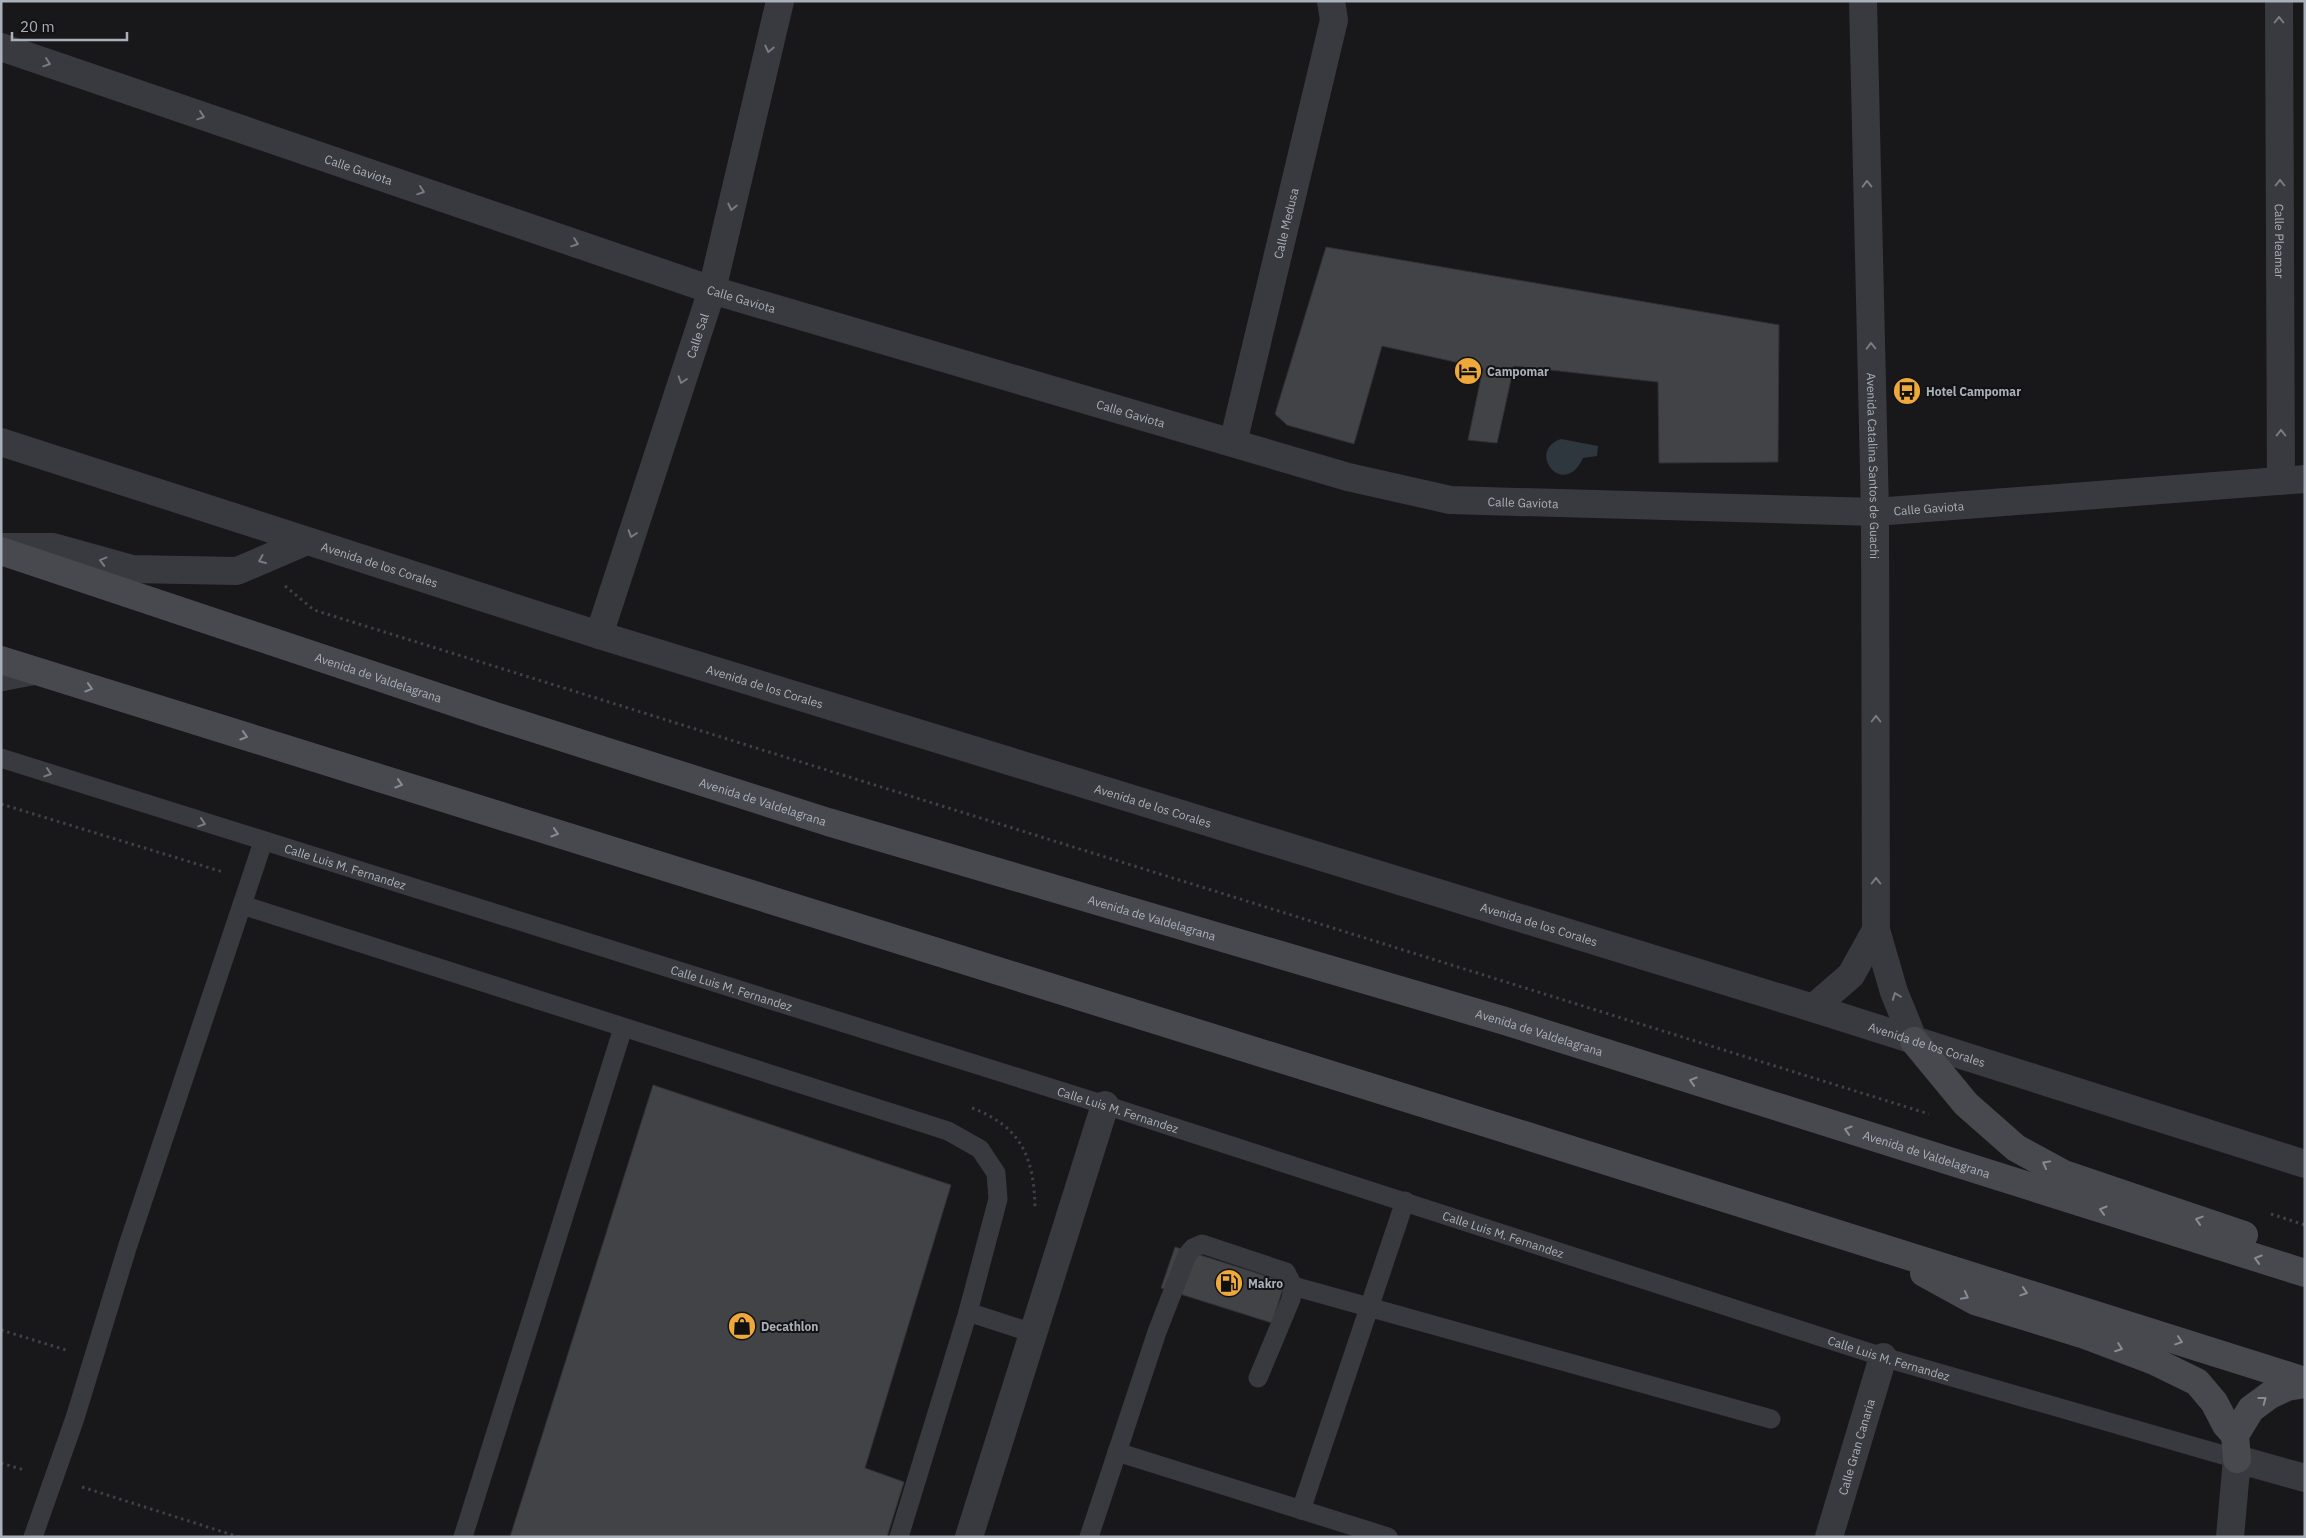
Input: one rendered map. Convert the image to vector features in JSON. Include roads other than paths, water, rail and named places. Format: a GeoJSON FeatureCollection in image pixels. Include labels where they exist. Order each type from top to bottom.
{"type":"FeatureCollection","features":[{"type":"Feature","properties":{"kind":"main road","name":"Avenida de Valdelagrana"},"geometry":{"type":"LineString","coordinates":[[1,551],[495,716],[819,819],[1504,1021],[2305,1274]]}},
{"type":"Feature","properties":{"kind":"main road"},"geometry":{"type":"LineString","coordinates":[[1,660],[1894,1251],[2305,1382]]}},
{"type":"Feature","properties":{"kind":"main road"},"geometry":{"type":"LineString","coordinates":[[1914,1041],[1966,1104],[2016,1148],[2064,1174],[2286,1249],[2305,1268]]}},
{"type":"Feature","properties":{"kind":"main road"},"geometry":{"type":"LineString","coordinates":[[1894,1251],[1931,1278],[1975,1301],[2082,1334],[2145,1357],[2197,1382],[2214,1402],[2236,1447]]}},
{"type":"Feature","properties":{"kind":"main road"},"geometry":{"type":"LineString","coordinates":[[2236,1447],[2251,1410],[2270,1395],[2287,1387],[2305,1382]]}},
{"type":"Feature","properties":{"kind":"street","name":"Calle Sal"},"geometry":{"type":"LineString","coordinates":[[599,635],[712,290],[780,1]]}},
{"type":"Feature","properties":{"kind":"street","name":"Calle Medusa"},"geometry":{"type":"LineString","coordinates":[[1233,444],[1334,20],[1331,1]]}},
{"type":"Feature","properties":{"kind":"street","name":"Avenida Catalina Santos de Guachi"},"geometry":{"type":"LineString","coordinates":[[1863,1],[1875,512],[1876,930],[1894,992],[1914,1041]]}},
{"type":"Feature","properties":{"kind":"street","name":"Calle Pleamar"},"geometry":{"type":"LineString","coordinates":[[2278,1],[2293,480]]}},
{"type":"Feature","properties":{"kind":"street","name":"Calle Gaviota"},"geometry":{"type":"LineString","coordinates":[[1,47],[712,290],[1348,477],[1450,500],[1875,512],[2293,480]]}},
{"type":"Feature","properties":{"kind":"street","name":"Avenida de los Corales"},"geometry":{"type":"LineString","coordinates":[[1,442],[599,635],[1813,1008],[2305,1164]]}},
{"type":"Feature","properties":{"kind":"street"},"geometry":{"type":"LineString","coordinates":[[1,547],[53,548],[132,569],[237,571],[307,541]]}},
{"type":"Feature","properties":{"kind":"street","name":"Avenida Catalina Santos de Guachi"},"geometry":{"type":"LineString","coordinates":[[1813,1008],[1851,975],[1876,930]]}},
{"type":"Feature","properties":{"kind":"street"},"geometry":{"type":"LineString","coordinates":[[969,1537],[1105,1105]]}},
{"type":"Feature","properties":{"kind":"street","name":"Calle Gran Canaria"},"geometry":{"type":"LineString","coordinates":[[1829,1537],[1883,1357]]}},
{"type":"Feature","properties":{"kind":"street"},"geometry":{"type":"LineString","coordinates":[[2230,1537],[2236,1447],[2305,1478]]}},
{"type":"Feature","properties":{"kind":"lane"},"geometry":{"type":"LineString","coordinates":[[1,682],[43,673]]}},
{"type":"Feature","properties":{"kind":"lane","name":"Calle Luis M. Fernandez"},"geometry":{"type":"LineString","coordinates":[[1,758],[263,842],[1105,1105],[1883,1357],[2236,1447]]}},
{"type":"Feature","properties":{"kind":"lane"},"geometry":{"type":"LineString","coordinates":[[33,1537],[75,1418],[128,1245],[263,842]]}},
{"type":"Feature","properties":{"kind":"lane"},"geometry":{"type":"LineString","coordinates":[[242,905],[948,1131],[980,1149],[996,1173],[998,1199],[968,1312],[898,1537]]}},
{"type":"Feature","properties":{"kind":"lane"},"geometry":{"type":"LineString","coordinates":[[462,1537],[623,1028]]}},
{"type":"Feature","properties":{"kind":"lane"},"geometry":{"type":"LineString","coordinates":[[1301,1510],[1405,1201]]}},
{"type":"Feature","properties":{"kind":"lane"},"geometry":{"type":"LineString","coordinates":[[1089,1537],[1157,1332],[1186,1255],[1193,1248],[1202,1244],[1286,1272],[1293,1286],[1291,1299],[1258,1378]]}},
{"type":"Feature","properties":{"kind":"lane"},"geometry":{"type":"LineString","coordinates":[[1293,1286],[1771,1419]]}},
{"type":"Feature","properties":{"kind":"lane"},"geometry":{"type":"LineString","coordinates":[[968,1312],[1033,1333]]}},
{"type":"Feature","properties":{"kind":"lane"},"geometry":{"type":"LineString","coordinates":[[1117,1452],[1388,1537]]}},
{"type":"Feature","properties":{"kind":"place","name":"Campomar"},"geometry":{"type":"Point","coordinates":[1468,371]}},
{"type":"Feature","properties":{"kind":"place","name":"Hotel Campomar"},"geometry":{"type":"Point","coordinates":[1907,391]}},
{"type":"Feature","properties":{"kind":"place","name":"Makro"},"geometry":{"type":"Point","coordinates":[1229,1283]}},
{"type":"Feature","properties":{"kind":"place","name":"Decathlon"},"geometry":{"type":"Point","coordinates":[742,1326]}}]}
